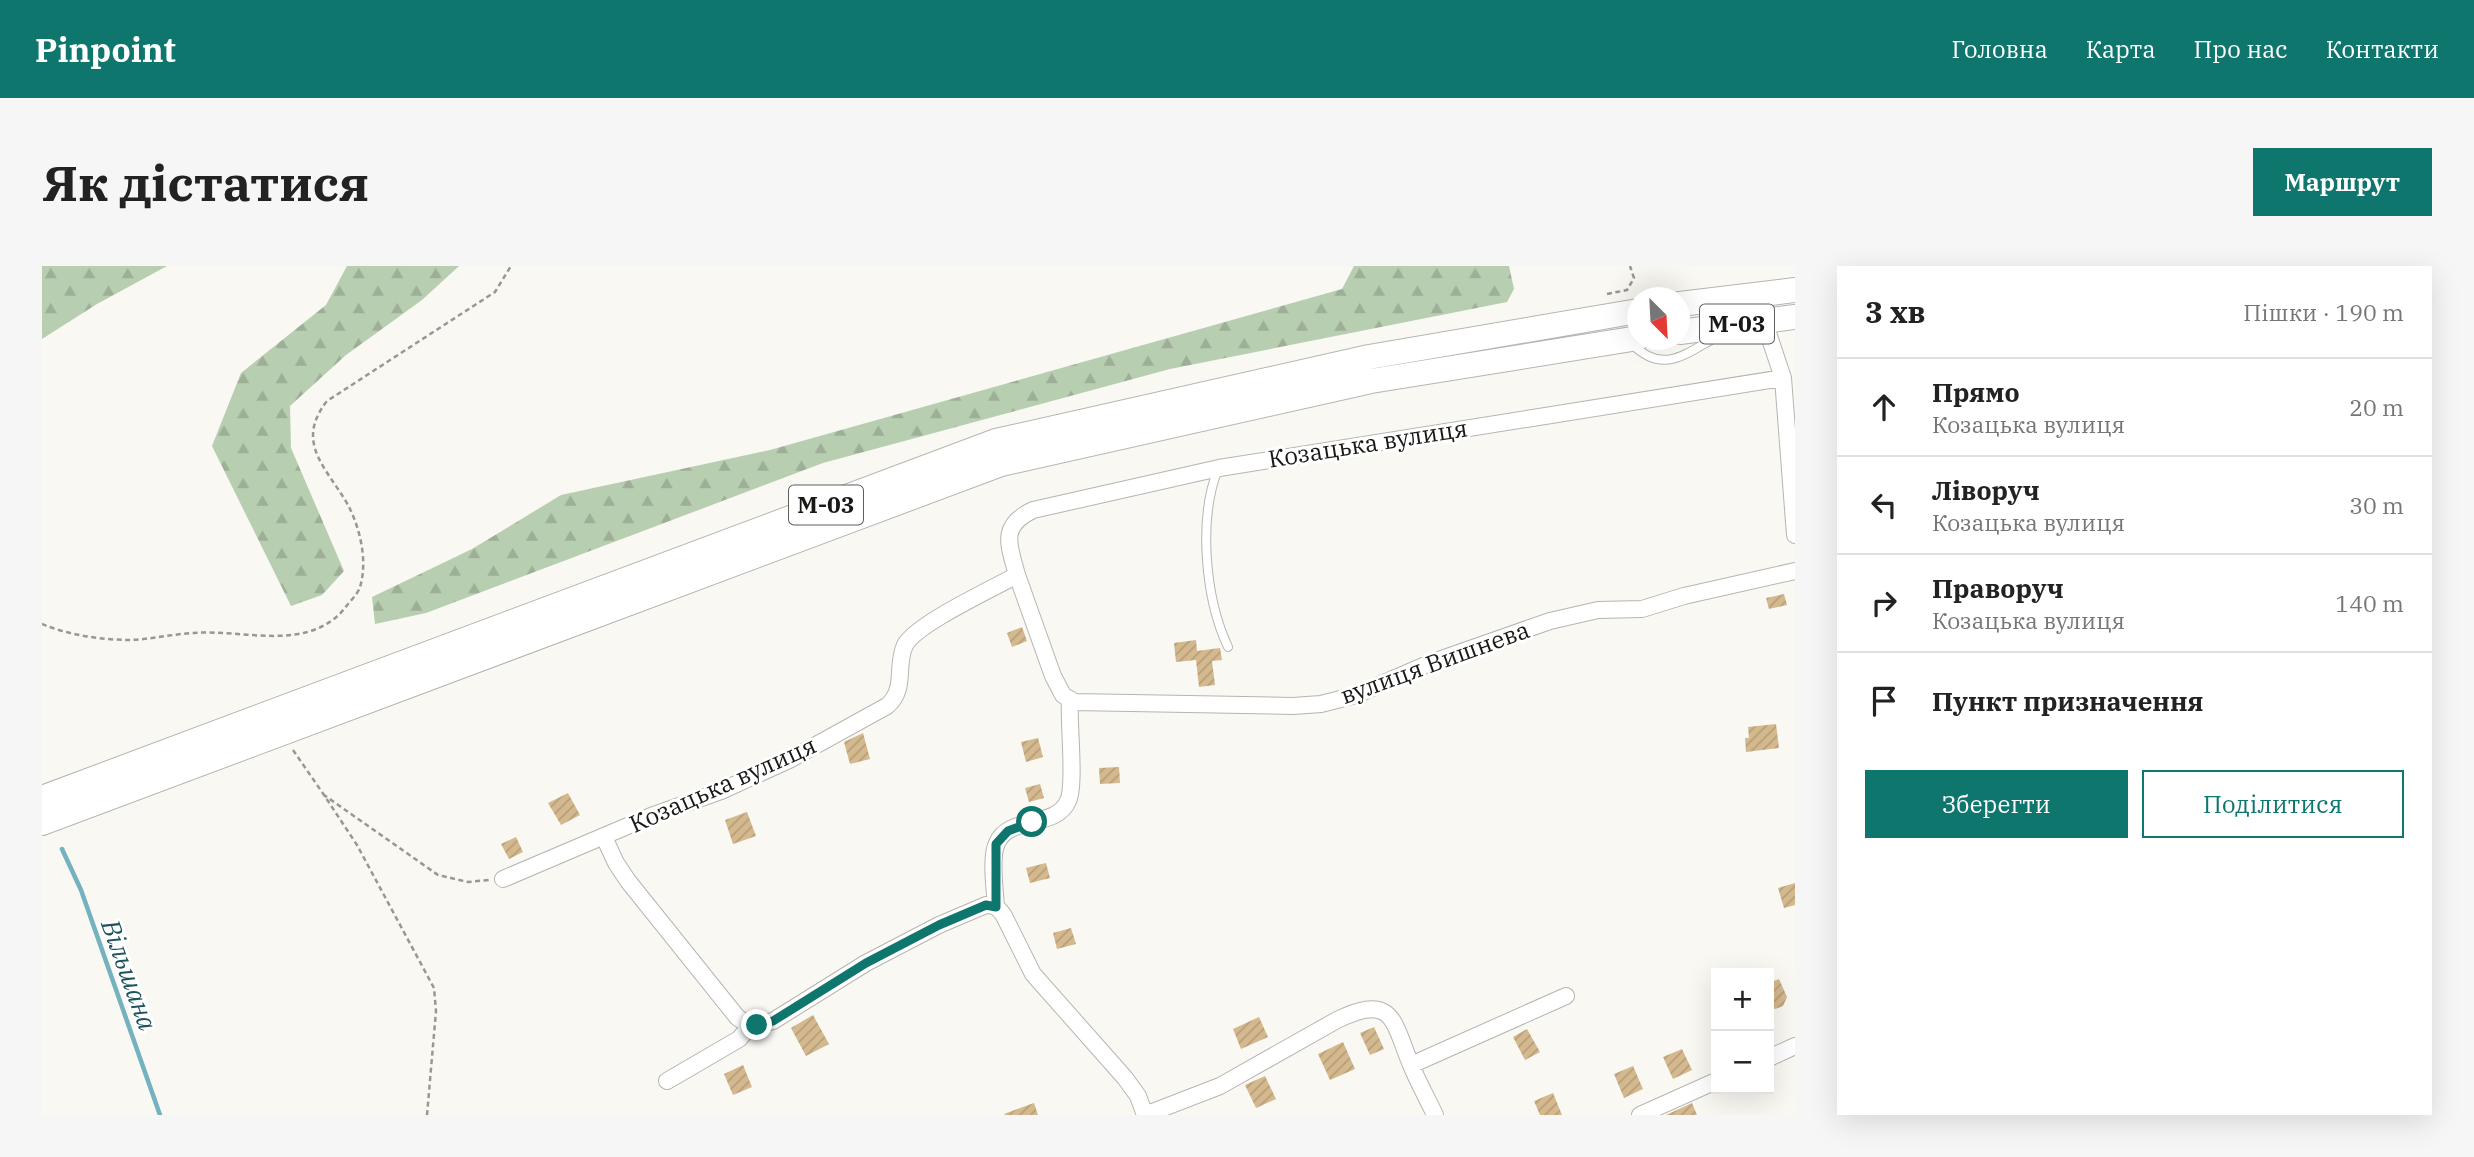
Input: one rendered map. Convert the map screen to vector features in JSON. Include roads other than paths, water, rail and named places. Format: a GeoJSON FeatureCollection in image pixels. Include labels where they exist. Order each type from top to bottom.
{"type":"FeatureCollection","features":[{"type":"Feature","properties":{"kind":"highway","name":"М-03"},"geometry":{"type":"LineString","coordinates":[[1690,303],[1795,290]]}},
{"type":"Feature","properties":{"kind":"highway","name":"М-03"},"geometry":{"type":"LineString","coordinates":[[42,798],[996,441],[1369,357],[1627,313]]}},
{"type":"Feature","properties":{"kind":"highway","name":"М-03"},"geometry":{"type":"LineString","coordinates":[[1690,331],[1795,317]]}},
{"type":"Feature","properties":{"kind":"highway","name":"М-03"},"geometry":{"type":"LineString","coordinates":[[42,823],[1001,464],[1371,381],[1627,340]]}},
{"type":"Feature","properties":{"kind":"street"},"geometry":{"type":"LineString","coordinates":[[1753,322],[1783,378],[1795,535]]}},
{"type":"Feature","properties":{"kind":"street","name":"Козацька вулиця"},"geometry":{"type":"LineString","coordinates":[[1070,699],[1063,695],[1053,676],[1017,575],[1008,537],[1012,526],[1021,516],[1033,510],[1219,468],[1783,378]]}},
{"type":"Feature","properties":{"kind":"street","name":"вулиця Вишнева"},"geometry":{"type":"LineString","coordinates":[[1070,699],[1074,702],[1108,703],[1293,706],[1321,704],[1356,695],[1430,663],[1550,621],[1598,610],[1642,609],[1685,596],[1795,571]]}},
{"type":"Feature","properties":{"kind":"street","name":"Козацька вулиця"},"geometry":{"type":"LineString","coordinates":[[503,879],[651,816],[721,791],[789,760],[887,706],[898,693],[900,660],[911,637],[928,624],[1017,575]]}},
{"type":"Feature","properties":{"kind":"street"},"geometry":{"type":"LineString","coordinates":[[996,907],[996,844],[1008,831],[1060,812],[1068,801],[1071,789],[1070,699]]}},
{"type":"Feature","properties":{"kind":"street","name":"Козацька вулиця"},"geometry":{"type":"LineString","coordinates":[[604,837],[628,881],[737,1017],[744,1023],[752,1024]]}},
{"type":"Feature","properties":{"kind":"street"},"geometry":{"type":"LineString","coordinates":[[667,1081],[739,1039],[752,1024],[773,1021],[866,963],[939,925],[986,905],[996,907],[1004,916],[1033,974],[1125,1078],[1138,1096],[1145,1115],[1220,1086],[1355,1011],[1378,1009],[1390,1016],[1398,1027],[1411,1065],[1436,1115]]}},
{"type":"Feature","properties":{"kind":"street"},"geometry":{"type":"LineString","coordinates":[[1411,1065],[1566,996]]}},
{"type":"Feature","properties":{"kind":"street"},"geometry":{"type":"LineString","coordinates":[[1774,1056],[1795,1046]]}},
{"type":"Feature","properties":{"kind":"street"},"geometry":{"type":"LineString","coordinates":[[1640,1115],[1711,1083]]}},
{"type":"Feature","properties":{"kind":"lane"},"geometry":{"type":"LineString","coordinates":[[1641,350],[1648,358],[1670,360],[1753,322]]}},
{"type":"Feature","properties":{"kind":"lane"},"geometry":{"type":"LineString","coordinates":[[1219,468],[1208,500],[1207,540],[1213,598],[1220,629],[1228,647]]}},
{"type":"Feature","properties":{"kind":"waterway","name":"Вільшана"},"geometry":{"type":"LineString","coordinates":[[62,849],[81,890],[160,1115]]}}]}
